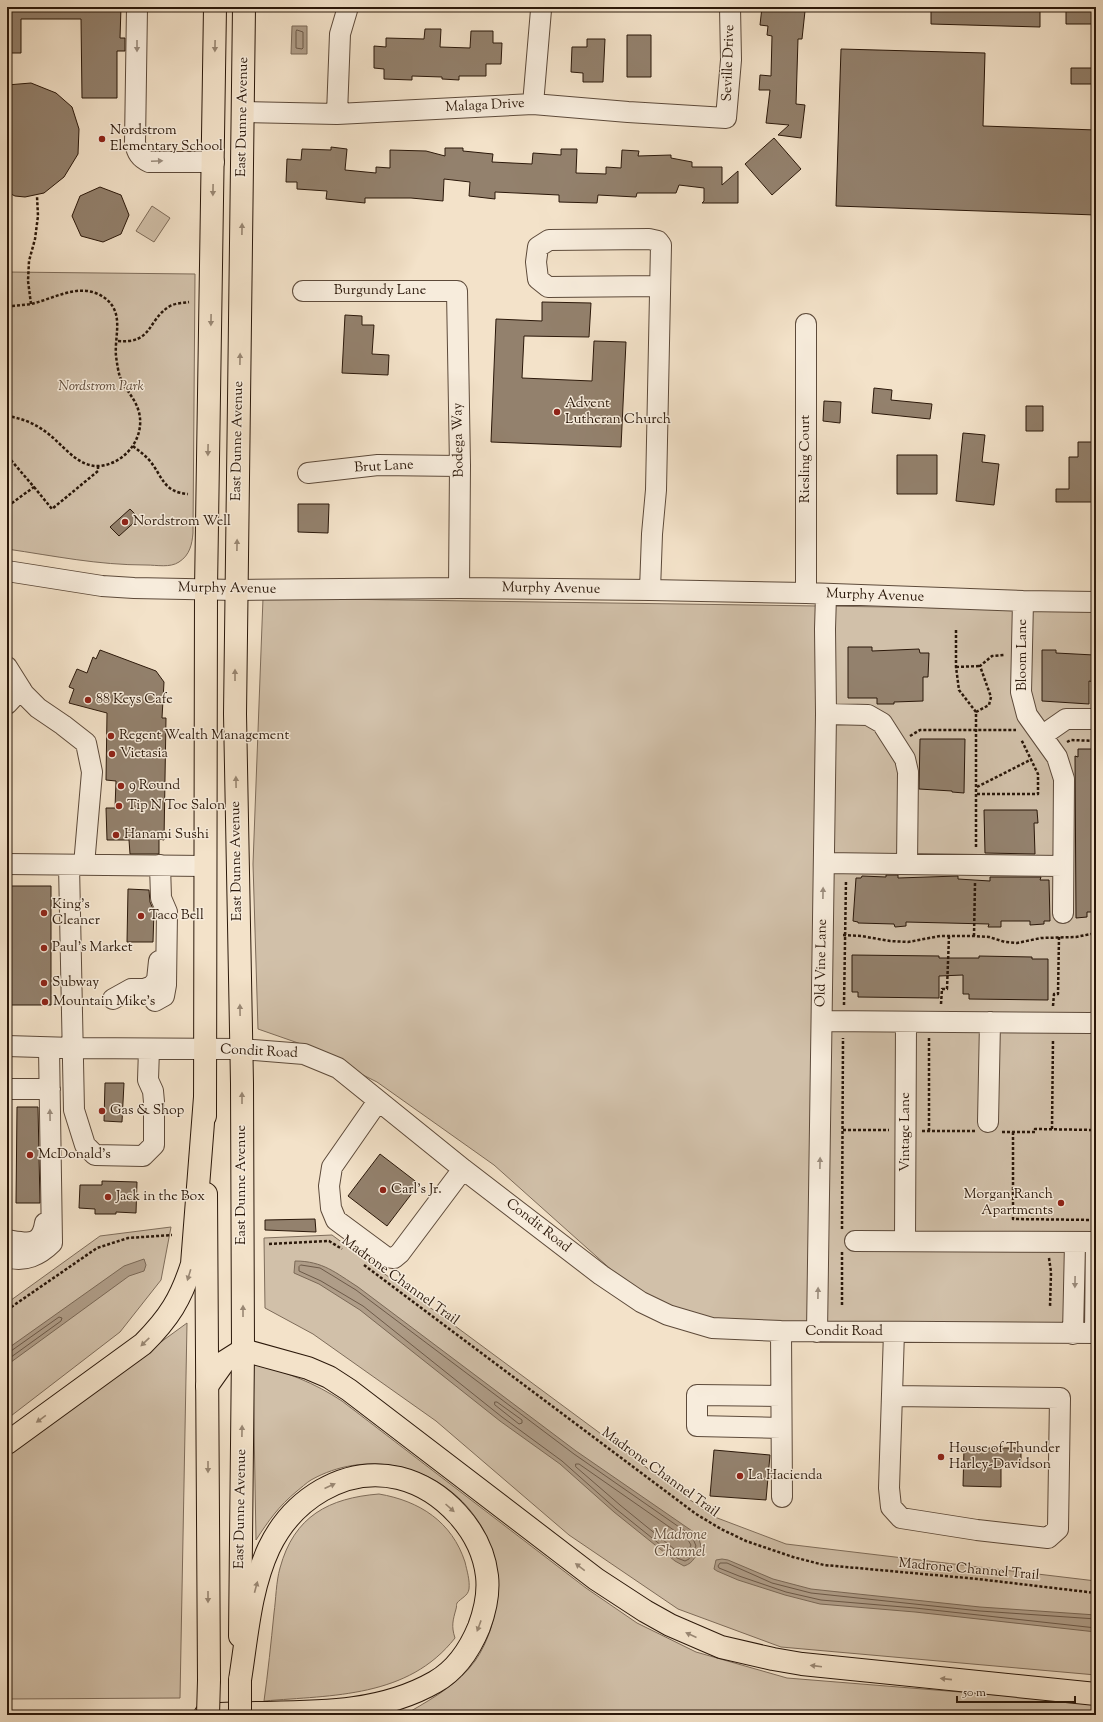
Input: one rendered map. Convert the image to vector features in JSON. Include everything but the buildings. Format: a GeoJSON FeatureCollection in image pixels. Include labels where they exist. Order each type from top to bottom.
{"type":"FeatureCollection","features":[{"type":"Feature","properties":{"kind":"main road","name":"East Dunne Avenue"},"geometry":{"type":"LineString","coordinates":[[207,1715],[209,1680],[205,1097],[206,589],[214,162],[215,7]]}},
{"type":"Feature","properties":{"kind":"main road"},"geometry":{"type":"LineString","coordinates":[[231,7],[231,42],[244,59]]}},
{"type":"Feature","properties":{"kind":"main road","name":"East Dunne Avenue"},"geometry":{"type":"LineString","coordinates":[[240,1715],[243,1350],[241,1049],[235,714],[244,112],[244,7]]}},
{"type":"Feature","properties":{"kind":"main road"},"geometry":{"type":"LineString","coordinates":[[7,1443],[144,1344],[160,1326],[181,1294],[185,1287],[192,1264],[205,1097]]}},
{"type":"Feature","properties":{"kind":"main road"},"geometry":{"type":"LineString","coordinates":[[207,1386],[224,1362],[243,1350],[308,1368],[329,1377],[349,1390],[596,1579],[645,1611],[694,1636],[721,1647],[748,1654],[802,1664],[1096,1694]]}},
{"type":"Feature","properties":{"kind":"main road"},"geometry":{"type":"LineString","coordinates":[[207,1715],[324,1711],[357,1708],[407,1696],[444,1676],[468,1652],[480,1623],[487,1599],[487,1578],[485,1567],[476,1542],[468,1529],[457,1515],[437,1497],[410,1482],[397,1478],[361,1476],[328,1486],[313,1495],[289,1516],[270,1547],[262,1564],[252,1604],[240,1680]]}},
{"type":"Feature","properties":{"kind":"street"},"geometry":{"type":"LineString","coordinates":[[137,7],[135,143],[137,151],[141,159],[149,162],[214,162]]}},
{"type":"Feature","properties":{"kind":"street"},"geometry":{"type":"LineString","coordinates":[[336,114],[340,34],[348,7]]}},
{"type":"Feature","properties":{"kind":"street","name":"Seville Drive"},"geometry":{"type":"LineString","coordinates":[[726,118],[731,60],[730,7]]}},
{"type":"Feature","properties":{"kind":"street"},"geometry":{"type":"LineString","coordinates":[[533,104],[541,10]]}},
{"type":"Feature","properties":{"kind":"street","name":"Malaga Drive"},"geometry":{"type":"LineString","coordinates":[[244,112],[336,114],[533,104],[726,118]]}},
{"type":"Feature","properties":{"kind":"street"},"geometry":{"type":"LineString","coordinates":[[650,590],[652,534],[656,490],[660,286],[660,245],[658,240],[649,239],[549,240],[538,247],[536,262],[538,279],[548,287],[660,286]]}},
{"type":"Feature","properties":{"kind":"street","name":"Burgundy Lane"},"geometry":{"type":"LineString","coordinates":[[303,291],[456,291]]}},
{"type":"Feature","properties":{"kind":"street","name":"Bodega Way"},"geometry":{"type":"LineString","coordinates":[[456,291],[460,466],[459,588]]}},
{"type":"Feature","properties":{"kind":"street","name":"Riesling Court"},"geometry":{"type":"LineString","coordinates":[[806,324],[806,594]]}},
{"type":"Feature","properties":{"kind":"street","name":"Brut Lane"},"geometry":{"type":"LineString","coordinates":[[308,473],[378,465],[460,466]]}},
{"type":"Feature","properties":{"kind":"street","name":"Murphy Avenue"},"geometry":{"type":"LineString","coordinates":[[7,571],[102,586],[236,590],[459,588],[650,590],[1023,602],[1096,602]]}},
{"type":"Feature","properties":{"kind":"street","name":"Old Vine Lane"},"geometry":{"type":"LineString","coordinates":[[817,1332],[823,934],[833,863],[826,714],[826,595]]}},
{"type":"Feature","properties":{"kind":"street","name":"Bloom Lane"},"geometry":{"type":"LineString","coordinates":[[1023,602],[1021,692],[1027,715],[1043,735],[1057,757],[1064,779],[1062,913]]}},
{"type":"Feature","properties":{"kind":"street"},"geometry":{"type":"LineString","coordinates":[[7,667],[21,689],[38,708],[86,743],[92,772],[77,865],[73,1048],[74,1110],[85,1146],[95,1155],[143,1156],[154,1145],[154,1091],[148,1080],[149,1049]]}},
{"type":"Feature","properties":{"kind":"street"},"geometry":{"type":"LineString","coordinates":[[7,704],[21,689]]}},
{"type":"Feature","properties":{"kind":"street"},"geometry":{"type":"LineString","coordinates":[[826,714],[868,715],[882,723],[905,759],[908,772],[907,864]]}},
{"type":"Feature","properties":{"kind":"street"},"geometry":{"type":"LineString","coordinates":[[1043,735],[1066,719],[1096,719]]}},
{"type":"Feature","properties":{"kind":"street"},"geometry":{"type":"LineString","coordinates":[[833,863],[1063,866]]}},
{"type":"Feature","properties":{"kind":"street"},"geometry":{"type":"LineString","coordinates":[[7,864],[205,866]]}},
{"type":"Feature","properties":{"kind":"street"},"geometry":{"type":"LineString","coordinates":[[113,999],[131,989],[144,989],[152,986],[157,980],[159,972],[162,898],[160,866]]}},
{"type":"Feature","properties":{"kind":"street"},"geometry":{"type":"LineString","coordinates":[[155,1001],[164,996],[166,985],[167,912],[162,898]]}},
{"type":"Feature","properties":{"kind":"street"},"geometry":{"type":"LineString","coordinates":[[822,1020],[906,1022],[1096,1022]]}},
{"type":"Feature","properties":{"kind":"street","name":"Vintage Lane"},"geometry":{"type":"LineString","coordinates":[[905,1242],[906,1022]]}},
{"type":"Feature","properties":{"kind":"street"},"geometry":{"type":"LineString","coordinates":[[990,1022],[990,1128]]}},
{"type":"Feature","properties":{"kind":"street","name":"Condit Road"},"geometry":{"type":"LineString","coordinates":[[7,1046],[49,1048],[241,1049],[304,1054],[338,1068],[463,1169],[601,1275],[641,1302],[668,1316],[712,1328],[817,1332],[1096,1333]]}},
{"type":"Feature","properties":{"kind":"street"},"geometry":{"type":"LineString","coordinates":[[7,1257],[13,1259],[29,1258],[42,1252],[52,1243],[49,1048]]}},
{"type":"Feature","properties":{"kind":"street"},"geometry":{"type":"LineString","coordinates":[[7,1089],[50,1089]]}},
{"type":"Feature","properties":{"kind":"street"},"geometry":{"type":"LineString","coordinates":[[378,1101],[332,1167],[330,1186],[331,1208],[336,1220],[386,1258],[394,1258],[400,1253],[463,1169]]}},
{"type":"Feature","properties":{"kind":"street"},"geometry":{"type":"LineString","coordinates":[[7,1240],[27,1243],[35,1242],[41,1236],[46,1213],[47,1146],[51,1137]]}},
{"type":"Feature","properties":{"kind":"street"},"geometry":{"type":"LineString","coordinates":[[847,1241],[1096,1242],[1096,1333]]}},
{"type":"Feature","properties":{"kind":"street"},"geometry":{"type":"LineString","coordinates":[[1073,1334],[1075,1243]]}},
{"type":"Feature","properties":{"kind":"street"},"geometry":{"type":"LineString","coordinates":[[781,1331],[782,1497]]}},
{"type":"Feature","properties":{"kind":"street"},"geometry":{"type":"LineString","coordinates":[[892,1396],[1060,1398],[1058,1529],[1048,1538],[977,1530],[901,1518],[891,1507],[889,1488],[894,1332]]}},
{"type":"Feature","properties":{"kind":"street"},"geometry":{"type":"LineString","coordinates":[[781,1396],[697,1395],[698,1426],[781,1428]]}},
{"type":"Feature","properties":{"kind":"path"},"geometry":{"type":"LineString","coordinates":[[31,304],[28,280],[29,261],[35,239],[38,216],[37,196]]}},
{"type":"Feature","properties":{"kind":"path"},"geometry":{"type":"LineString","coordinates":[[7,306],[31,304],[79,290],[89,291],[100,295],[110,304],[116,314],[118,326],[116,355],[120,377],[138,409],[140,421],[138,434],[133,446],[124,458],[109,464],[98,466],[85,463],[75,458],[53,437],[28,421],[7,416]]}},
{"type":"Feature","properties":{"kind":"path"},"geometry":{"type":"LineString","coordinates":[[118,340],[129,342],[142,337],[170,306],[177,303],[189,302]]}},
{"type":"Feature","properties":{"kind":"path"},"geometry":{"type":"LineString","coordinates":[[133,446],[149,460],[165,485],[173,491],[188,494]]}},
{"type":"Feature","properties":{"kind":"path"},"geometry":{"type":"LineString","coordinates":[[7,461],[10,459],[52,510],[98,471],[98,466]]}},
{"type":"Feature","properties":{"kind":"path"},"geometry":{"type":"LineString","coordinates":[[7,505],[34,487]]}},
{"type":"Feature","properties":{"kind":"path"},"geometry":{"type":"LineString","coordinates":[[956,630],[956,668],[959,690],[976,712],[977,794],[974,936]]}},
{"type":"Feature","properties":{"kind":"path"},"geometry":{"type":"LineString","coordinates":[[956,668],[980,666],[992,656],[1004,656],[1004,649]]}},
{"type":"Feature","properties":{"kind":"path"},"geometry":{"type":"LineString","coordinates":[[976,712],[989,705],[991,697],[980,666]]}},
{"type":"Feature","properties":{"kind":"path"},"geometry":{"type":"LineString","coordinates":[[977,794],[1038,794],[1038,774],[1013,723]]}},
{"type":"Feature","properties":{"kind":"path"},"geometry":{"type":"LineString","coordinates":[[896,745],[920,730],[1016,730]]}},
{"type":"Feature","properties":{"kind":"path"},"geometry":{"type":"LineString","coordinates":[[833,863],[846,875],[844,935],[843,1130],[847,1241],[842,1305]]}},
{"type":"Feature","properties":{"kind":"path"},"geometry":{"type":"LineString","coordinates":[[823,934],[861,936],[890,941],[908,942],[940,936],[974,936],[1017,943],[1041,938],[1076,938],[1096,934]]}},
{"type":"Feature","properties":{"kind":"path"},"geometry":{"type":"LineString","coordinates":[[843,1130],[990,1128],[1013,1132],[1034,1132],[1035,1129],[1095,1130],[1096,1133]]}},
{"type":"Feature","properties":{"kind":"path"},"geometry":{"type":"LineString","coordinates":[[1013,1132],[1013,1219],[1096,1220]]}},
{"type":"Feature","properties":{"kind":"path"},"geometry":{"type":"LineString","coordinates":[[1049,1220],[1051,1272],[1050,1307]]}},
{"type":"Feature","properties":{"kind":"path"},"geometry":{"type":"LineString","coordinates":[[7,1310],[96,1248],[128,1238],[172,1235]]}},
{"type":"Feature","properties":{"kind":"path","name":"Madrone Channel Trail"},"geometry":{"type":"LineString","coordinates":[[269,1244],[329,1241],[345,1250]]}},
{"type":"Feature","properties":{"kind":"path","name":"Madrone Channel Trail"},"geometry":{"type":"LineString","coordinates":[[363,1264],[696,1514],[721,1529],[746,1541],[793,1557],[824,1565],[978,1579],[1096,1593]]}},
{"type":"Feature","properties":{"kind":"green space"},"geometry":{"type":"Polygon","coordinates":[[[152,206],[170,218],[154,242],[136,231],[152,206]]]}},
{"type":"Feature","properties":{"kind":"green space","name":"Nordstrom Park"},"geometry":{"type":"Polygon","coordinates":[[[7,272],[195,274],[193,533],[188,553],[179,562],[172,565],[163,566],[128,565],[76,560],[7,549],[7,272]]]}},
{"type":"Feature","properties":{"kind":"green space"},"geometry":{"type":"Polygon","coordinates":[[[263,598],[1096,610],[1096,1327],[723,1327],[634,1290],[494,1165],[377,1082],[301,1044],[258,1029],[253,864],[263,598]]]}},
{"type":"Feature","properties":{"kind":"green space"},"geometry":{"type":"Polygon","coordinates":[[[171,1227],[161,1280],[120,1332],[7,1419],[7,1303],[100,1236],[171,1227]]]}},
{"type":"Feature","properties":{"kind":"green space"},"geometry":{"type":"Polygon","coordinates":[[[332,1235],[712,1516],[786,1544],[1096,1581],[1096,1675],[781,1647],[678,1609],[569,1535],[436,1421],[313,1334],[265,1308],[264,1238],[332,1235]]]}},
{"type":"Feature","properties":{"kind":"green space"},"geometry":{"type":"Polygon","coordinates":[[[187,1323],[180,1698],[7,1699],[7,1454],[187,1323]]]}},
{"type":"Feature","properties":{"kind":"green space"},"geometry":{"type":"Polygon","coordinates":[[[255,1364],[300,1379],[342,1401],[586,1588],[637,1623],[696,1652],[787,1678],[1096,1703],[1096,1715],[837,1715],[411,1711],[438,1695],[462,1676],[475,1661],[488,1637],[495,1610],[497,1586],[485,1533],[470,1510],[454,1494],[436,1481],[417,1472],[396,1466],[374,1464],[353,1465],[331,1471],[311,1480],[279,1508],[256,1540],[253,1366],[255,1364]]]}},
{"type":"Feature","properties":{"kind":"green space"},"geometry":{"type":"Polygon","coordinates":[[[379,1494],[394,1497],[421,1508],[443,1525],[452,1535],[459,1548],[465,1562],[469,1589],[457,1604],[453,1623],[455,1638],[436,1658],[415,1672],[392,1683],[368,1690],[342,1694],[264,1701],[279,1573],[286,1550],[294,1535],[304,1523],[329,1505],[361,1496],[379,1494]]]}},
{"type":"Feature","properties":{"kind":"water"},"geometry":{"type":"Polygon","coordinates":[[[292,26],[307,26],[307,54],[291,54],[292,26]]]}},
{"type":"Feature","properties":{"kind":"water"},"geometry":{"type":"Polygon","coordinates":[[[144,1259],[146,1265],[144,1271],[129,1276],[7,1365],[7,1349],[124,1266],[144,1259]]]}},
{"type":"Feature","properties":{"kind":"water","name":"Madrone Channel"},"geometry":{"type":"Polygon","coordinates":[[[295,1261],[314,1263],[329,1269],[358,1287],[576,1451],[695,1533],[701,1546],[694,1558],[690,1563],[684,1566],[675,1561],[614,1512],[560,1464],[500,1421],[360,1310],[319,1284],[294,1273],[295,1261]]]}},
{"type":"Feature","properties":{"kind":"water","name":"Madrone Channel"},"geometry":{"type":"Polygon","coordinates":[[[716,1560],[728,1560],[773,1579],[811,1589],[980,1607],[1096,1615],[1096,1632],[915,1612],[820,1604],[738,1580],[717,1571],[714,1569],[716,1560]]]}},
{"type":"Feature","properties":{"kind":"place","name":"Nordstrom Elementary School"},"geometry":{"type":"Point","coordinates":[102,139]}},
{"type":"Feature","properties":{"kind":"place","name":"Advent Lutheran Church"},"geometry":{"type":"Point","coordinates":[557,412]}},
{"type":"Feature","properties":{"kind":"place","name":"Nordstrom Well"},"geometry":{"type":"Point","coordinates":[125,522]}},
{"type":"Feature","properties":{"kind":"place","name":"88 Keys Cafe"},"geometry":{"type":"Point","coordinates":[88,700]}},
{"type":"Feature","properties":{"kind":"place","name":"Regent Wealth Management"},"geometry":{"type":"Point","coordinates":[111,736]}},
{"type":"Feature","properties":{"kind":"place","name":"Vietasia"},"geometry":{"type":"Point","coordinates":[112,754]}},
{"type":"Feature","properties":{"kind":"place","name":"9 Round"},"geometry":{"type":"Point","coordinates":[121,786]}},
{"type":"Feature","properties":{"kind":"place","name":"Tip N Toe Salon"},"geometry":{"type":"Point","coordinates":[119,806]}},
{"type":"Feature","properties":{"kind":"place","name":"Hanami Sushi"},"geometry":{"type":"Point","coordinates":[116,835]}},
{"type":"Feature","properties":{"kind":"place","name":"King's Cleaner"},"geometry":{"type":"Point","coordinates":[44,913]}},
{"type":"Feature","properties":{"kind":"place","name":"Taco Bell"},"geometry":{"type":"Point","coordinates":[141,916]}},
{"type":"Feature","properties":{"kind":"place","name":"Paul's Market"},"geometry":{"type":"Point","coordinates":[44,948]}},
{"type":"Feature","properties":{"kind":"place","name":"Subway"},"geometry":{"type":"Point","coordinates":[44,983]}},
{"type":"Feature","properties":{"kind":"place","name":"Mountain Mike's"},"geometry":{"type":"Point","coordinates":[45,1002]}},
{"type":"Feature","properties":{"kind":"place","name":"Gas & Shop"},"geometry":{"type":"Point","coordinates":[102,1111]}},
{"type":"Feature","properties":{"kind":"place","name":"McDonald's"},"geometry":{"type":"Point","coordinates":[30,1155]}},
{"type":"Feature","properties":{"kind":"place","name":"Carl's Jr."},"geometry":{"type":"Point","coordinates":[383,1190]}},
{"type":"Feature","properties":{"kind":"place","name":"Jack in the Box"},"geometry":{"type":"Point","coordinates":[108,1197]}},
{"type":"Feature","properties":{"kind":"place","name":"Morgan Ranch Apartments"},"geometry":{"type":"Point","coordinates":[1061,1203]}},
{"type":"Feature","properties":{"kind":"place","name":"House of Thunder Harley-Davidson"},"geometry":{"type":"Point","coordinates":[941,1457]}},
{"type":"Feature","properties":{"kind":"place","name":"La Hacienda"},"geometry":{"type":"Point","coordinates":[740,1476]}}]}
